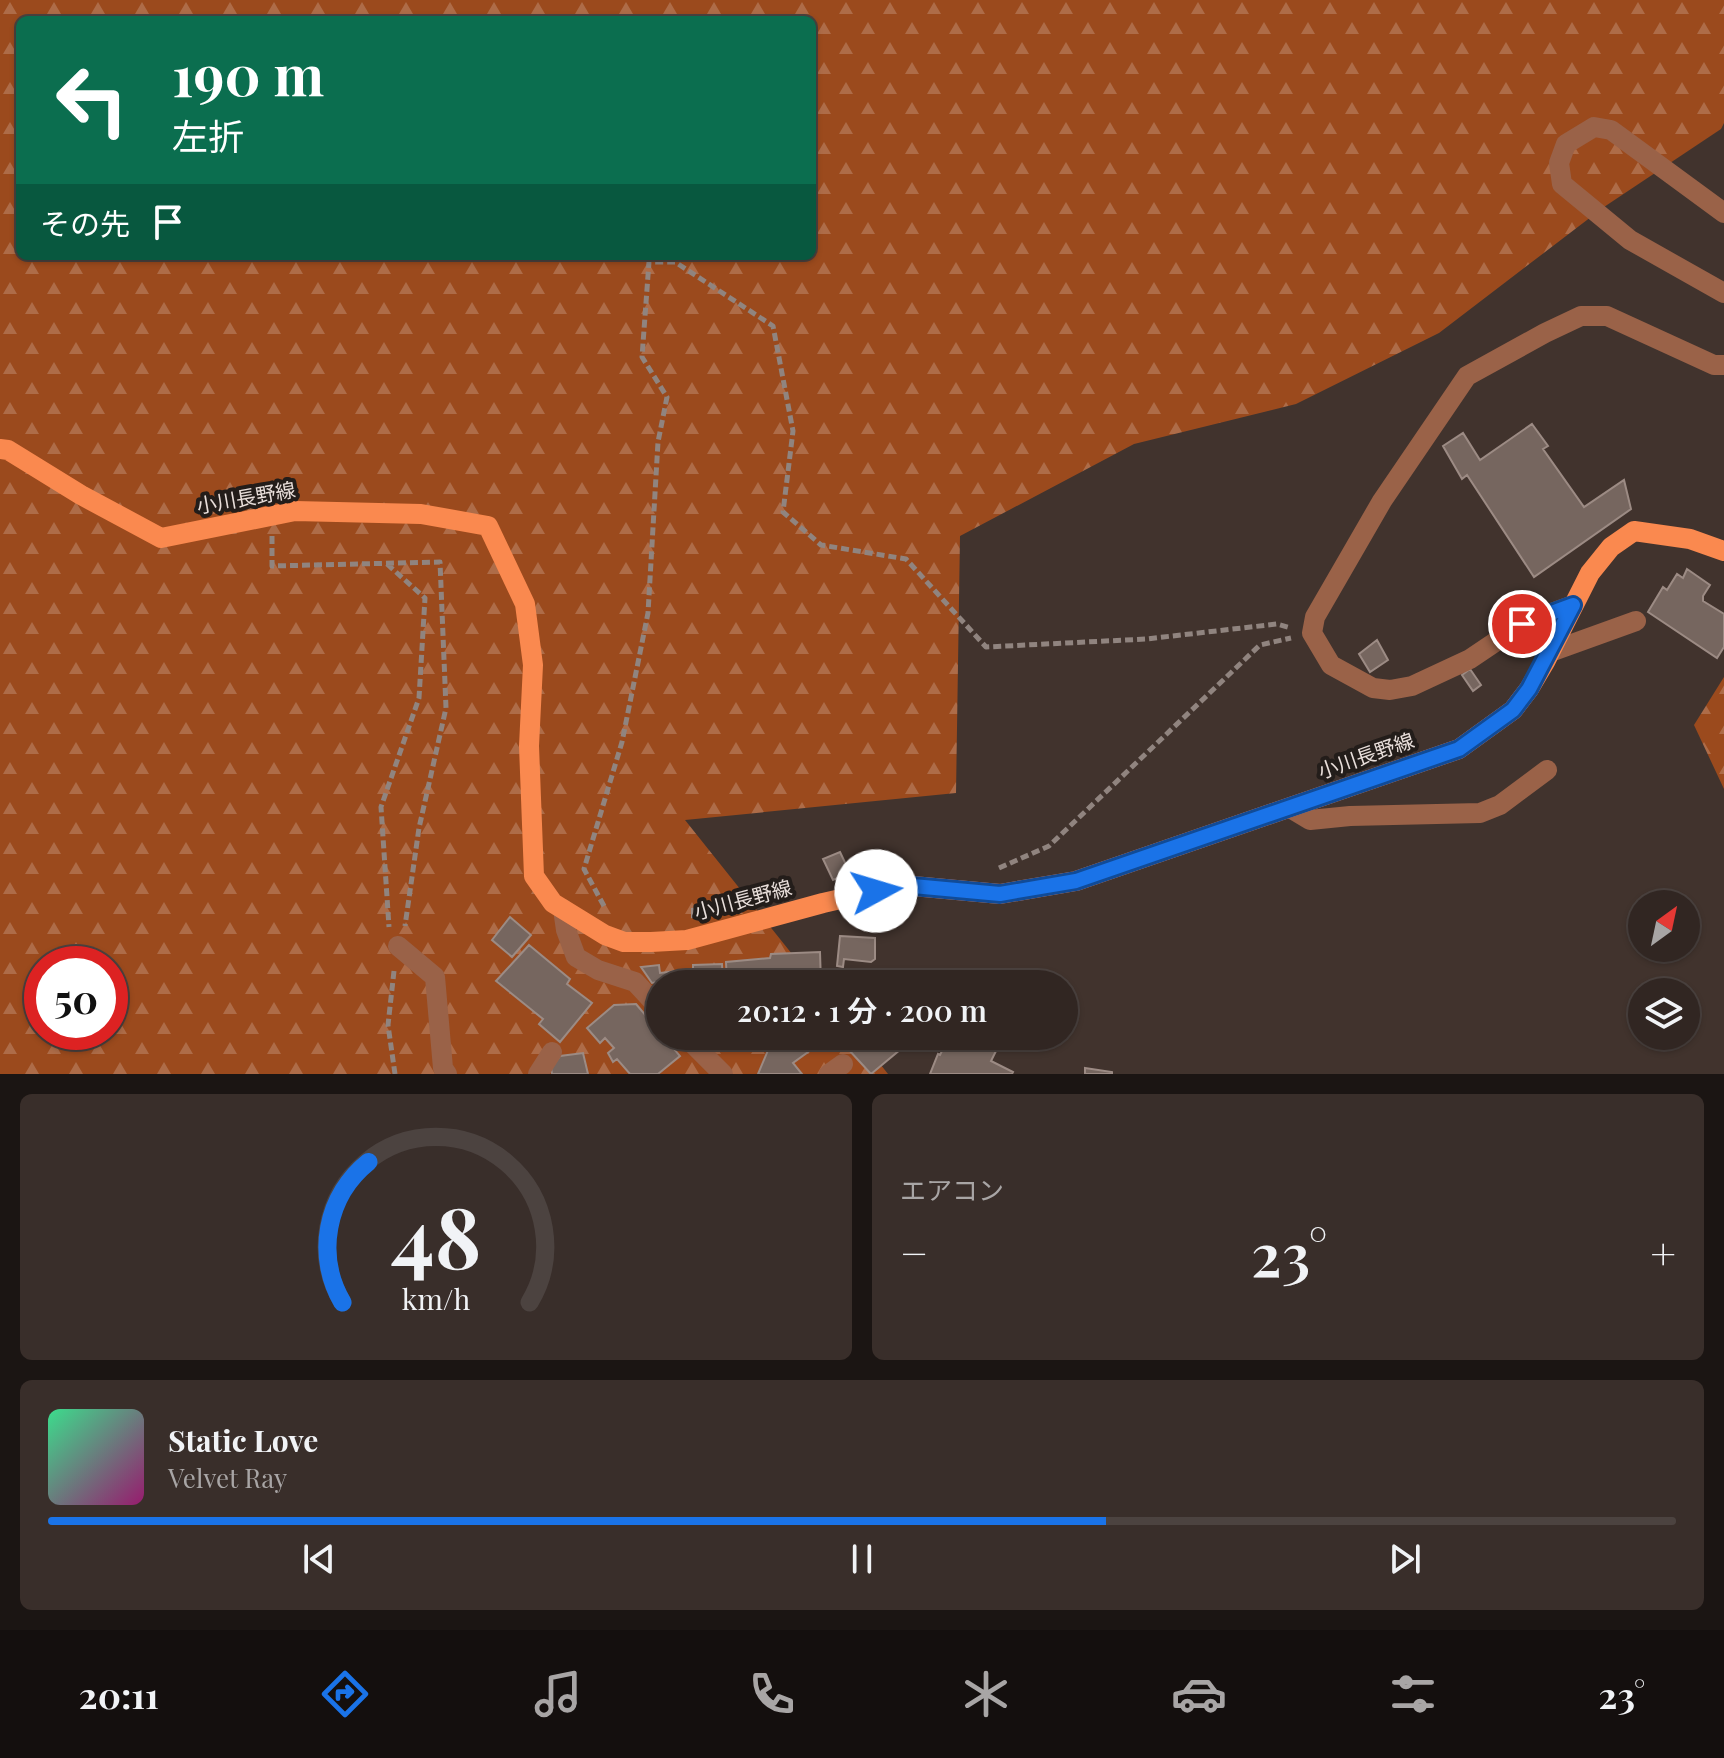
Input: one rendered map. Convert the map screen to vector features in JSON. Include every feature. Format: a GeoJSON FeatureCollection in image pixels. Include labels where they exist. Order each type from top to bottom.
{"type":"FeatureCollection","features":[{"type":"Feature","properties":{"kind":"main road","name":"小川長野線"},"geometry":{"type":"LineString","coordinates":[[0,449],[8,450],[81,495],[161,538],[295,511],[408,514],[488,526],[525,604],[533,665],[529,746],[534,876],[553,903],[605,935],[624,942],[687,940],[902,885],[1000,894],[1076,881],[1459,749],[1513,710],[1529,689],[1590,573],[1611,547],[1634,531],[1690,539],[1724,551]]}},
{"type":"Feature","properties":{"kind":"street"},"geometry":{"type":"LineString","coordinates":[[1724,213],[1611,130],[1594,127],[1566,144],[1559,163],[1562,184],[1630,240],[1724,293]]}},
{"type":"Feature","properties":{"kind":"street"},"geometry":{"type":"LineString","coordinates":[[1573,605],[1522,624],[1470,659],[1412,686],[1390,690],[1373,688],[1331,665],[1312,633],[1315,617],[1376,511],[1467,376],[1581,316],[1607,316],[1714,365],[1724,365]]}},
{"type":"Feature","properties":{"kind":"street"},"geometry":{"type":"LineString","coordinates":[[1550,652],[1636,621]]}},
{"type":"Feature","properties":{"kind":"street"},"geometry":{"type":"LineString","coordinates":[[1290,808],[1310,820],[1480,813],[1500,805],[1547,770]]}},
{"type":"Feature","properties":{"kind":"street"},"geometry":{"type":"LineString","coordinates":[[563,909],[566,930],[576,957],[598,970],[635,982],[646,994]]}},
{"type":"Feature","properties":{"kind":"street"},"geometry":{"type":"LineString","coordinates":[[398,946],[435,977],[443,1068],[447,1074]]}},
{"type":"Feature","properties":{"kind":"street"},"geometry":{"type":"LineString","coordinates":[[699,1050],[723,1074]]}},
{"type":"Feature","properties":{"kind":"street"},"geometry":{"type":"LineString","coordinates":[[538,1074],[552,1052]]}},
{"type":"Feature","properties":{"kind":"path"},"geometry":{"type":"LineString","coordinates":[[624,942],[584,869],[622,742],[648,613],[658,442],[667,397],[642,357],[649,262],[675,262],[773,326],[793,431],[783,512],[821,545],[906,559],[986,647],[1146,639],[1277,624],[1312,633]]}},
{"type":"Feature","properties":{"kind":"path"},"geometry":{"type":"LineString","coordinates":[[273,515],[272,566],[440,562],[446,708],[419,828],[404,930],[398,946],[388,1025],[395,1074]]}},
{"type":"Feature","properties":{"kind":"path"},"geometry":{"type":"LineString","coordinates":[[386,564],[425,598],[419,698],[381,807],[389,936],[398,946]]}},
{"type":"Feature","properties":{"kind":"path"},"geometry":{"type":"LineString","coordinates":[[986,874],[1049,846],[1260,645],[1312,633]]}},
{"type":"Feature","properties":{"kind":"green space"},"geometry":{"type":"Polygon","coordinates":[[[0,0],[1724,0],[1724,123],[1721,129],[1604,207],[1439,333],[1296,404],[1134,444],[960,536],[956,793],[685,820],[805,970],[646,970],[646,1050],[869,1050],[888,1074],[0,1074],[0,0]]]}},
{"type":"Feature","properties":{"kind":"green space"},"geometry":{"type":"Polygon","coordinates":[[[1724,677],[1724,789],[1694,725],[1724,677]]]}},
{"type":"Feature","properties":{"kind":"building"},"geometry":{"type":"Polygon","coordinates":[[[1532,424],[1548,446],[1543,449],[1584,507],[1624,480],[1631,509],[1534,577],[1467,475],[1462,479],[1443,446],[1463,433],[1480,460],[1532,424]]]}},
{"type":"Feature","properties":{"kind":"building"},"geometry":{"type":"Polygon","coordinates":[[[1687,569],[1710,585],[1703,601],[1724,614],[1724,647],[1717,658],[1648,612],[1663,587],[1667,590],[1677,574],[1683,578],[1687,569]]]}},
{"type":"Feature","properties":{"kind":"building"},"geometry":{"type":"Polygon","coordinates":[[[1377,640],[1388,660],[1370,672],[1359,654],[1377,640]]]}},
{"type":"Feature","properties":{"kind":"building"},"geometry":{"type":"Polygon","coordinates":[[[1470,669],[1481,685],[1473,691],[1462,675],[1470,669]]]}},
{"type":"Feature","properties":{"kind":"building"},"geometry":{"type":"Polygon","coordinates":[[[840,852],[850,873],[833,880],[823,859],[840,852]]]}},
{"type":"Feature","properties":{"kind":"building"},"geometry":{"type":"Polygon","coordinates":[[[712,907],[712,914],[692,917],[692,909],[712,907]]]}},
{"type":"Feature","properties":{"kind":"building"},"geometry":{"type":"Polygon","coordinates":[[[510,917],[531,935],[512,957],[492,940],[510,917]]]}},
{"type":"Feature","properties":{"kind":"building"},"geometry":{"type":"Polygon","coordinates":[[[840,936],[875,938],[875,959],[871,962],[844,959],[843,967],[837,966],[840,936]]]}},
{"type":"Feature","properties":{"kind":"building"},"geometry":{"type":"Polygon","coordinates":[[[529,945],[570,979],[567,984],[592,1003],[560,1042],[539,1024],[543,1019],[496,981],[529,945]]]}},
{"type":"Feature","properties":{"kind":"building"},"geometry":{"type":"Polygon","coordinates":[[[820,952],[821,970],[726,970],[726,962],[770,958],[771,954],[820,952]]]}},
{"type":"Feature","properties":{"kind":"building"},"geometry":{"type":"Polygon","coordinates":[[[722,964],[722,970],[685,970],[693,969],[693,965],[722,964]]]}},
{"type":"Feature","properties":{"kind":"building"},"geometry":{"type":"Polygon","coordinates":[[[659,965],[660,970],[646,970],[646,974],[641,967],[659,965]]]}},
{"type":"Feature","properties":{"kind":"building"},"geometry":{"type":"Polygon","coordinates":[[[636,1004],[646,1016],[646,1050],[675,1050],[680,1056],[658,1074],[630,1074],[617,1059],[613,1062],[608,1053],[614,1048],[605,1038],[600,1043],[587,1028],[614,1005],[636,1004]]]}},
{"type":"Feature","properties":{"kind":"building"},"geometry":{"type":"Polygon","coordinates":[[[768,1050],[811,1050],[793,1063],[802,1074],[758,1074],[768,1050]]]}},
{"type":"Feature","properties":{"kind":"building"},"geometry":{"type":"Polygon","coordinates":[[[849,1050],[900,1050],[871,1074],[849,1050]]]}},
{"type":"Feature","properties":{"kind":"building"},"geometry":{"type":"Polygon","coordinates":[[[942,1050],[993,1050],[996,1051],[991,1061],[1013,1072],[930,1074],[942,1050]]]}},
{"type":"Feature","properties":{"kind":"building"},"geometry":{"type":"Polygon","coordinates":[[[583,1053],[588,1074],[552,1074],[551,1068],[560,1056],[583,1053]]]}},
{"type":"Feature","properties":{"kind":"building"},"geometry":{"type":"Polygon","coordinates":[[[1085,1068],[1112,1072],[1112,1074],[1085,1074],[1085,1068]]]}},
{"type":"Feature","properties":{"kind":"route"},"geometry":{"type":"LineString","coordinates":[[876,891],[902,885],[1000,894],[1076,881],[1459,749],[1513,710],[1545,662],[1573,605],[1522,624]]}}]}
